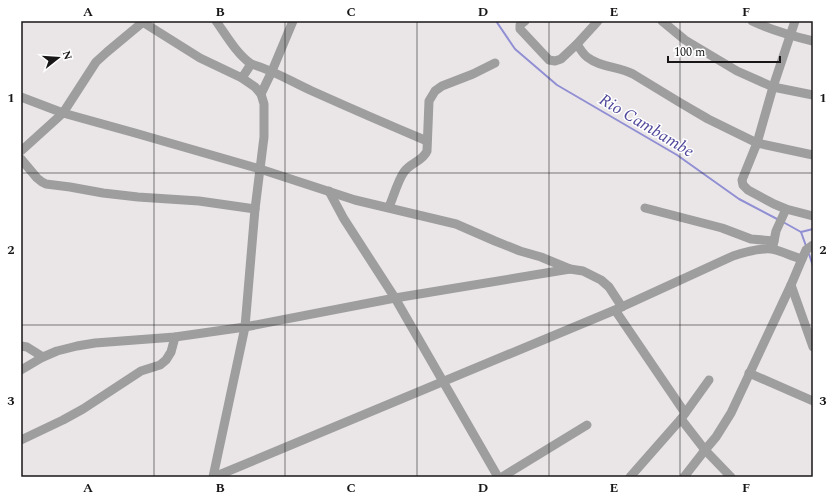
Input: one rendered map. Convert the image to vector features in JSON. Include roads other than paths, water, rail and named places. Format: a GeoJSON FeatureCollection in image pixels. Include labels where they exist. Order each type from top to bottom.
{"type":"FeatureCollection","features":[{"type":"Feature","properties":{"kind":"street"},"geometry":{"type":"LineString","coordinates":[[216,21],[239,53],[251,64],[272,71],[340,104],[427,141]]}},
{"type":"Feature","properties":{"kind":"street"},"geometry":{"type":"LineString","coordinates":[[261,94],[293,21]]}},
{"type":"Feature","properties":{"kind":"street"},"geometry":{"type":"LineString","coordinates":[[525,21],[520,25],[520,29],[549,60],[555,61],[561,59],[598,21]]}},
{"type":"Feature","properties":{"kind":"street"},"geometry":{"type":"LineString","coordinates":[[662,21],[691,44],[738,71],[773,87],[813,95]]}},
{"type":"Feature","properties":{"kind":"street"},"geometry":{"type":"LineString","coordinates":[[752,21],[766,28],[790,36],[813,41]]}},
{"type":"Feature","properties":{"kind":"street"},"geometry":{"type":"LineString","coordinates":[[795,21],[773,87],[757,143],[742,180],[743,185],[748,190],[785,211],[813,216]]}},
{"type":"Feature","properties":{"kind":"street"},"geometry":{"type":"LineString","coordinates":[[21,151],[62,113],[96,62],[142,22],[200,58],[242,78],[255,87],[261,94],[264,104],[264,137],[255,209],[245,327],[214,477]]}},
{"type":"Feature","properties":{"kind":"street"},"geometry":{"type":"LineString","coordinates":[[577,44],[586,56],[595,62],[605,66],[625,70],[679,102],[757,143],[813,155]]}},
{"type":"Feature","properties":{"kind":"street"},"geometry":{"type":"LineString","coordinates":[[389,207],[403,172],[425,155],[427,151],[429,101],[435,90],[474,74],[495,63]]}},
{"type":"Feature","properties":{"kind":"street"},"geometry":{"type":"LineString","coordinates":[[242,78],[251,64]]}},
{"type":"Feature","properties":{"kind":"street"},"geometry":{"type":"LineString","coordinates":[[21,97],[62,113],[260,169],[355,200],[456,224],[520,251],[542,257],[570,269],[583,271],[601,280],[609,287],[619,308],[683,416],[705,450],[731,477]]}},
{"type":"Feature","properties":{"kind":"street"},"geometry":{"type":"LineString","coordinates":[[21,159],[37,178],[46,184],[70,186],[103,193],[255,209]]}},
{"type":"Feature","properties":{"kind":"street"},"geometry":{"type":"LineString","coordinates":[[329,191],[344,219],[395,298],[500,477],[587,425]]}},
{"type":"Feature","properties":{"kind":"street"},"geometry":{"type":"LineString","coordinates":[[645,208],[722,228],[751,239],[774,240],[802,259]]}},
{"type":"Feature","properties":{"kind":"street"},"geometry":{"type":"LineString","coordinates":[[214,477],[619,308],[733,256],[756,250],[774,240],[785,211]]}},
{"type":"Feature","properties":{"kind":"street"},"geometry":{"type":"LineString","coordinates":[[684,477],[716,436],[731,413],[806,250],[813,245]]}},
{"type":"Feature","properties":{"kind":"street"},"geometry":{"type":"LineString","coordinates":[[21,370],[43,357],[57,351],[77,346],[95,343],[175,337],[245,327],[395,298],[570,269]]}},
{"type":"Feature","properties":{"kind":"street"},"geometry":{"type":"LineString","coordinates":[[791,285],[813,347]]}},
{"type":"Feature","properties":{"kind":"street"},"geometry":{"type":"LineString","coordinates":[[21,440],[83,409],[140,371],[160,365],[166,360],[171,352],[175,337]]}},
{"type":"Feature","properties":{"kind":"street"},"geometry":{"type":"LineString","coordinates":[[21,346],[27,347],[43,357]]}},
{"type":"Feature","properties":{"kind":"street"},"geometry":{"type":"LineString","coordinates":[[749,373],[813,401]]}},
{"type":"Feature","properties":{"kind":"street"},"geometry":{"type":"LineString","coordinates":[[630,477],[683,416],[709,380]]}},
{"type":"Feature","properties":{"kind":"waterway","name":"Rio Cambambe"},"geometry":{"type":"LineString","coordinates":[[496,21],[515,49],[557,85],[677,155],[739,199],[779,220]]}},
{"type":"Feature","properties":{"kind":"waterway","name":"Rio Cambambe"},"geometry":{"type":"LineString","coordinates":[[783,222],[801,232]]}},
{"type":"Feature","properties":{"kind":"waterway"},"geometry":{"type":"LineString","coordinates":[[801,232],[813,229]]}},
{"type":"Feature","properties":{"kind":"waterway"},"geometry":{"type":"LineString","coordinates":[[801,232],[806,246]]}},
{"type":"Feature","properties":{"kind":"waterway"},"geometry":{"type":"LineString","coordinates":[[809,254],[813,266]]}}]}
